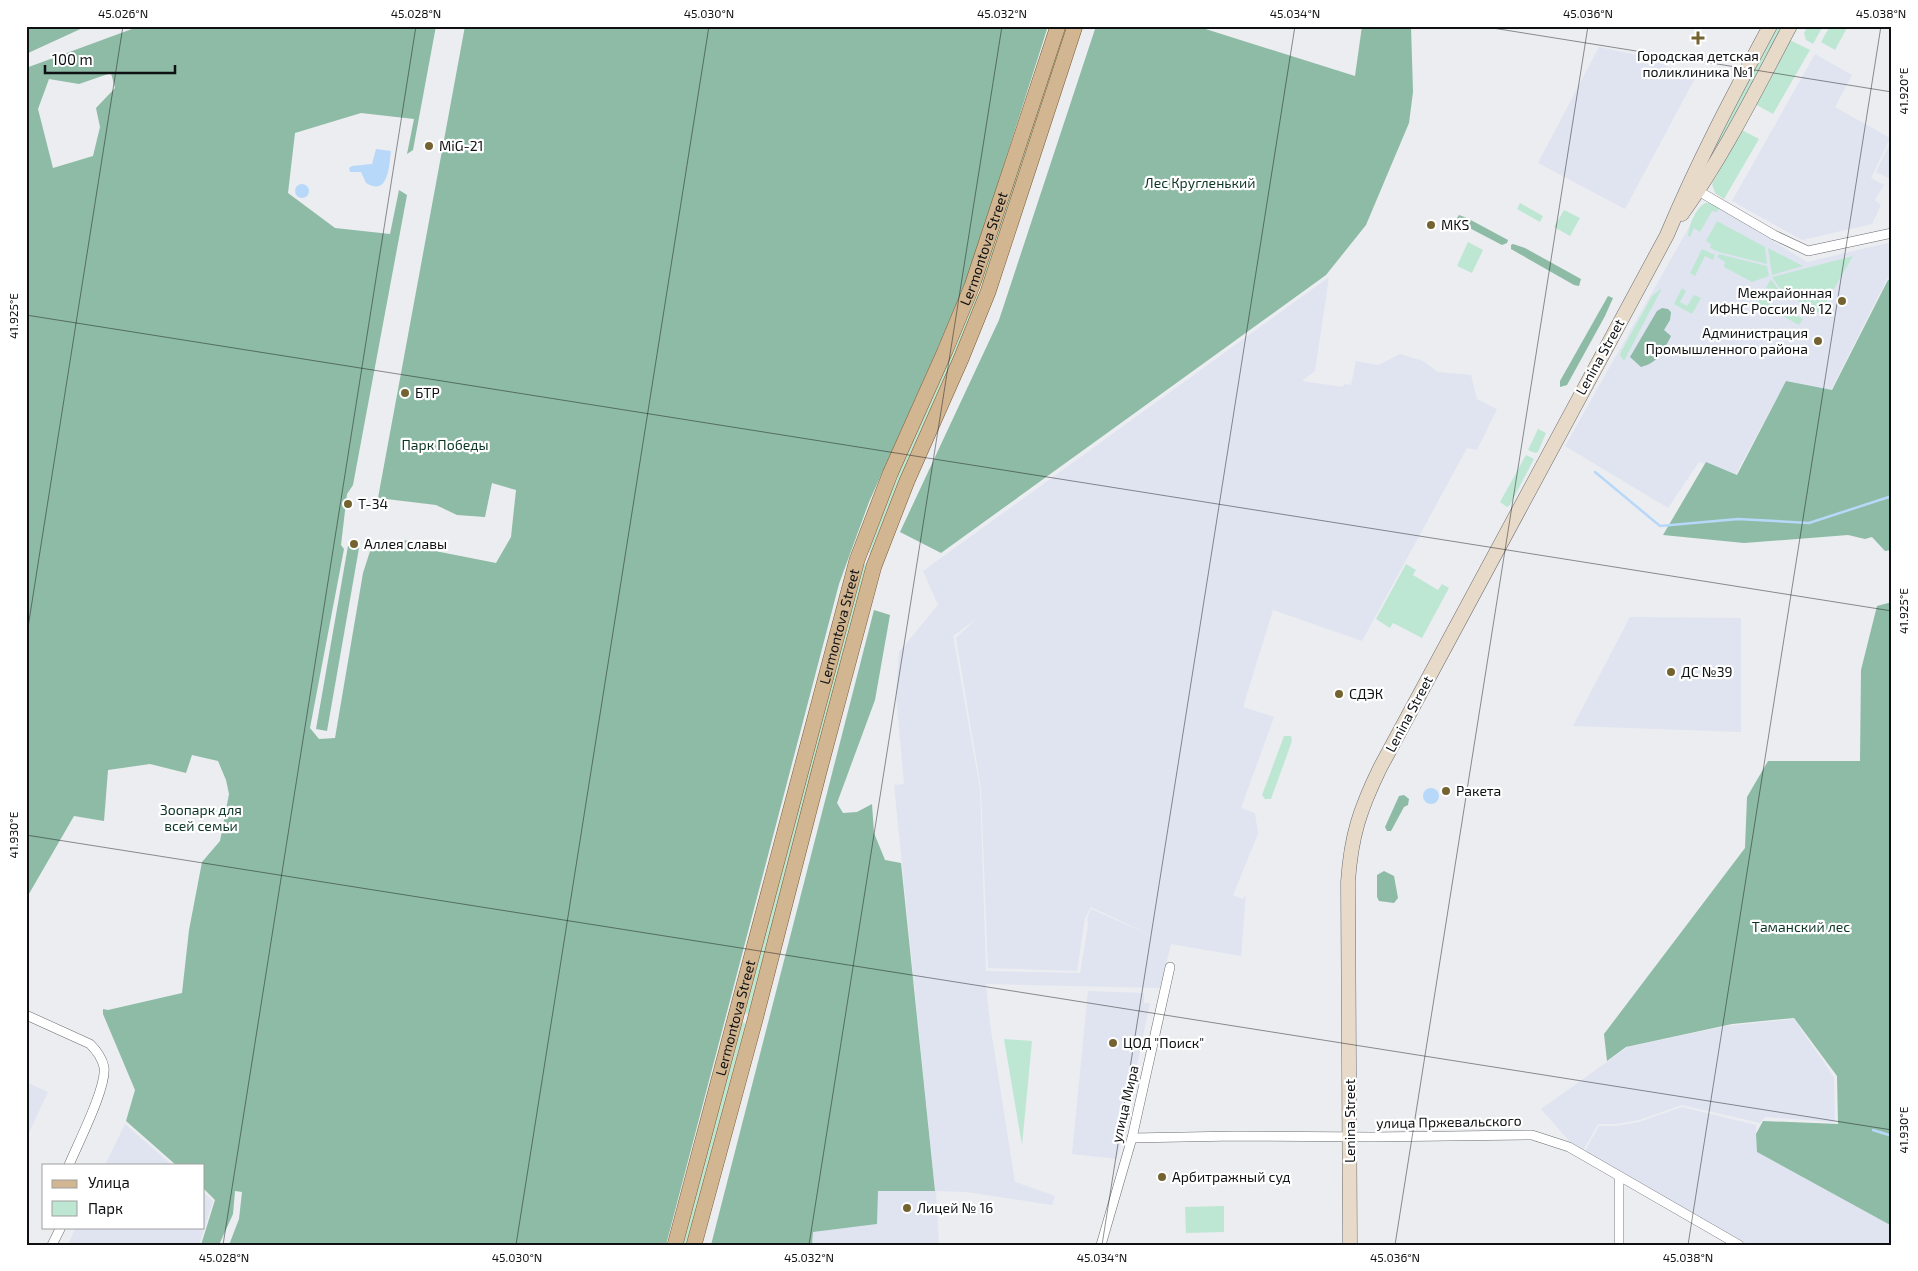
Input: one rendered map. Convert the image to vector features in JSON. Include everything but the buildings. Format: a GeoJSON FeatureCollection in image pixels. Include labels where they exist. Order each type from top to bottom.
{"type":"FeatureCollection","features":[{"type":"Feature","properties":{"kind":"main road","name":"Lermontova Street"},"geometry":{"type":"LineString","coordinates":[[675,1245],[857,560],[890,474],[972,286],[1058,26]]}},
{"type":"Feature","properties":{"kind":"main road","name":"Lermontova Street"},"geometry":{"type":"LineString","coordinates":[[694,1245],[756,1020],[874,566],[903,490],[962,359],[988,292],[1075,26]]}},
{"type":"Feature","properties":{"kind":"main road","name":"Lenina Street"},"geometry":{"type":"LineString","coordinates":[[1693,188],[1726,107],[1770,26]]}},
{"type":"Feature","properties":{"kind":"main road","name":"Lenina Street"},"geometry":{"type":"LineString","coordinates":[[1350,1245],[1348,882],[1350,858],[1358,818],[1380,768],[1667,235],[1693,188],[1742,116],[1790,26]]}},
{"type":"Feature","properties":{"kind":"main road"},"geometry":{"type":"LineString","coordinates":[[972,286],[988,292]]}},
{"type":"Feature","properties":{"kind":"main road"},"geometry":{"type":"LineString","coordinates":[[736,1017],[756,1020]]}},
{"type":"Feature","properties":{"kind":"street"},"geometry":{"type":"LineString","coordinates":[[1693,188],[1774,235],[1808,251],[1892,233]]}},
{"type":"Feature","properties":{"kind":"street","name":"улица Мира"},"geometry":{"type":"LineString","coordinates":[[1101,1245],[1132,1138],[1170,967]]}},
{"type":"Feature","properties":{"kind":"street"},"geometry":{"type":"LineString","coordinates":[[26,1014],[90,1044],[98,1052],[104,1066],[104,1082],[69,1164]]}},
{"type":"Feature","properties":{"kind":"street","name":"улица Пржевальского"},"geometry":{"type":"LineString","coordinates":[[1132,1138],[1532,1135],[1569,1147],[1739,1245]]}},
{"type":"Feature","properties":{"kind":"street"},"geometry":{"type":"LineString","coordinates":[[1619,1177],[1619,1245]]}},
{"type":"Feature","properties":{"kind":"street"},"geometry":{"type":"LineString","coordinates":[[52,1245],[60,1228]]}},
{"type":"Feature","properties":{"kind":"shaded area"},"geometry":{"type":"Polygon","coordinates":[[[1599,47],[1651,58],[1694,80],[1625,209],[1538,163],[1599,47]]]}},
{"type":"Feature","properties":{"kind":"shaded area"},"geometry":{"type":"Polygon","coordinates":[[[1815,54],[1852,75],[1835,107],[1890,138],[1871,178],[1884,185],[1875,200],[1881,205],[1872,224],[1802,240],[1732,201],[1815,54]]]}},
{"type":"Feature","properties":{"kind":"shaded area"},"geometry":{"type":"Polygon","coordinates":[[[1892,139],[1892,180],[1876,172],[1892,139]]]}},
{"type":"Feature","properties":{"kind":"shaded area"},"geometry":{"type":"Polygon","coordinates":[[[1705,203],[1710,203],[1720,208],[1807,262],[1892,242],[1892,278],[1887,279],[1831,390],[1786,381],[1736,474],[1699,462],[1668,508],[1565,446],[1701,206],[1705,203]]]}},
{"type":"Feature","properties":{"kind":"shaded area"},"geometry":{"type":"Polygon","coordinates":[[[1329,277],[1315,371],[1302,381],[1343,387],[1344,384],[1351,385],[1356,361],[1378,365],[1400,354],[1423,361],[1438,372],[1471,375],[1477,399],[1497,409],[1477,450],[1467,448],[1362,641],[1273,610],[1243,707],[1274,717],[1241,808],[1255,813],[1258,834],[1233,895],[1243,899],[1246,894],[1241,956],[1171,944],[1160,988],[986,984],[990,1024],[1015,1182],[1055,1196],[1052,1205],[966,1192],[936,1191],[939,1245],[812,1245],[813,1232],[877,1224],[878,1191],[935,1190],[894,785],[904,784],[896,695],[899,652],[938,605],[923,571],[1329,277]],[[976,619],[953,636],[980,789],[986,971],[1080,973],[1088,925],[1087,918],[1091,909],[1159,939],[1091,907],[1085,918],[1077,971],[988,968],[981,788],[956,638],[976,619]]]}},
{"type":"Feature","properties":{"kind":"shaded area","name":"ДС №39"},"geometry":{"type":"Polygon","coordinates":[[[1630,617],[1741,618],[1741,732],[1573,726],[1630,617]]]}},
{"type":"Feature","properties":{"kind":"shaded area","name":"ЦОД \"Поиск\""},"geometry":{"type":"Polygon","coordinates":[[[1088,991],[1144,993],[1144,1003],[1150,1003],[1117,1159],[1072,1154],[1088,991]]]}},
{"type":"Feature","properties":{"kind":"shaded area"},"geometry":{"type":"Polygon","coordinates":[[[1794,1019],[1834,1077],[1835,1122],[1765,1117],[1760,1123],[1682,1105],[1639,1120],[1616,1124],[1598,1124],[1583,1151],[1570,1142],[1541,1109],[1628,1047],[1727,1026],[1794,1019]]]}},
{"type":"Feature","properties":{"kind":"shaded area"},"geometry":{"type":"Polygon","coordinates":[[[26,1082],[48,1092],[26,1139],[26,1082]]]}},
{"type":"Feature","properties":{"kind":"shaded area"},"geometry":{"type":"Polygon","coordinates":[[[1682,1107],[1756,1125],[1757,1152],[1892,1226],[1892,1245],[1749,1245],[1585,1151],[1599,1126],[1616,1126],[1639,1122],[1682,1107]]]}},
{"type":"Feature","properties":{"kind":"shaded area"},"geometry":{"type":"Polygon","coordinates":[[[125,1124],[171,1164],[105,1164],[125,1124]]]}},
{"type":"Feature","properties":{"kind":"shaded area"},"geometry":{"type":"Polygon","coordinates":[[[205,1194],[213,1201],[205,1226],[205,1194]]]}},
{"type":"Feature","properties":{"kind":"shaded area"},"geometry":{"type":"Polygon","coordinates":[[[76,1228],[204,1228],[199,1245],[68,1245],[76,1228]]]}},
{"type":"Feature","properties":{"kind":"green space"},"geometry":{"type":"Polygon","coordinates":[[[26,26],[87,26],[26,54],[26,26]]]}},
{"type":"Feature","properties":{"kind":"green space","name":"Парк Победы"},"geometry":{"type":"Polygon","coordinates":[[[140,26],[436,26],[413,150],[407,154],[414,119],[361,113],[295,133],[288,193],[335,228],[390,234],[399,190],[407,195],[353,485],[347,494],[341,545],[344,549],[310,728],[319,739],[335,738],[363,573],[373,542],[399,549],[401,540],[411,541],[430,550],[496,563],[511,537],[516,490],[492,483],[485,517],[457,515],[436,505],[378,498],[465,26],[1048,26],[965,287],[869,502],[839,584],[666,1245],[229,1245],[239,1219],[242,1192],[235,1191],[233,1214],[219,1245],[201,1245],[215,1200],[205,1190],[205,1164],[175,1164],[126,1121],[135,1090],[103,1014],[103,1009],[108,1010],[182,993],[189,930],[202,862],[220,841],[229,794],[226,780],[218,761],[192,755],[186,773],[150,764],[108,770],[104,821],[74,816],[26,899],[26,68],[140,26]],[[111,73],[79,84],[49,79],[38,109],[53,168],[93,156],[100,127],[96,108],[115,88],[111,73]]]}},
{"type":"Feature","properties":{"kind":"green space"},"geometry":{"type":"Polygon","coordinates":[[[1063,26],[1069,26],[983,283],[981,283],[980,281],[1063,26]]]}},
{"type":"Feature","properties":{"kind":"green space","name":"Лес Кругленький"},"geometry":{"type":"Polygon","coordinates":[[[1096,26],[1196,26],[1355,76],[1362,26],[1411,26],[1413,92],[1409,123],[1366,225],[1326,275],[941,553],[900,532],[999,320],[1096,26]]]}},
{"type":"Feature","properties":{"kind":"green space"},"geometry":{"type":"Polygon","coordinates":[[[1776,26],[1784,26],[1718,146],[1715,145],[1776,26]]]}},
{"type":"Feature","properties":{"kind":"green space"},"geometry":{"type":"Polygon","coordinates":[[[1808,26],[1823,26],[1813,44],[1806,40],[1804,33],[1808,26]]]}},
{"type":"Feature","properties":{"kind":"green space"},"geometry":{"type":"Polygon","coordinates":[[[1830,26],[1848,26],[1835,50],[1821,42],[1830,26]]]}},
{"type":"Feature","properties":{"kind":"green space"},"geometry":{"type":"Polygon","coordinates":[[[1790,40],[1810,50],[1773,114],[1755,104],[1790,40]]]}},
{"type":"Feature","properties":{"kind":"green space"},"geometry":{"type":"Polygon","coordinates":[[[1742,130],[1759,139],[1724,199],[1715,193],[1712,184],[1742,130]]]}},
{"type":"Feature","properties":{"kind":"green space"},"geometry":{"type":"Polygon","coordinates":[[[1520,203],[1543,216],[1540,222],[1517,209],[1520,203]]]}},
{"type":"Feature","properties":{"kind":"green space"},"geometry":{"type":"Polygon","coordinates":[[[1705,203],[1720,208],[1717,212],[1712,211],[1700,232],[1694,228],[1690,237],[1688,236],[1691,222],[1698,209],[1705,203]]]}},
{"type":"Feature","properties":{"kind":"green space"},"geometry":{"type":"Polygon","coordinates":[[[1564,210],[1580,218],[1570,236],[1554,227],[1564,210]]]}},
{"type":"Feature","properties":{"kind":"green space"},"geometry":{"type":"Polygon","coordinates":[[[1459,215],[1508,240],[1507,243],[1502,245],[1458,222],[1457,218],[1459,215]]]}},
{"type":"Feature","properties":{"kind":"green space"},"geometry":{"type":"Polygon","coordinates":[[[1717,221],[1765,247],[1767,264],[1710,248],[1711,244],[1706,241],[1717,221]]]}},
{"type":"Feature","properties":{"kind":"green space"},"geometry":{"type":"Polygon","coordinates":[[[1468,242],[1483,250],[1472,273],[1457,266],[1468,242]]]}},
{"type":"Feature","properties":{"kind":"green space"},"geometry":{"type":"Polygon","coordinates":[[[1513,244],[1525,248],[1581,279],[1579,286],[1574,285],[1511,249],[1513,244]]]}},
{"type":"Feature","properties":{"kind":"green space"},"geometry":{"type":"Polygon","coordinates":[[[1768,248],[1803,266],[1772,275],[1768,248]]]}},
{"type":"Feature","properties":{"kind":"green space"},"geometry":{"type":"Polygon","coordinates":[[[1702,249],[1715,255],[1713,260],[1705,256],[1695,276],[1690,273],[1702,249]]]}},
{"type":"Feature","properties":{"kind":"green space"},"geometry":{"type":"Polygon","coordinates":[[[1719,254],[1767,266],[1769,276],[1752,282],[1724,267],[1725,262],[1717,257],[1719,254]]]}},
{"type":"Feature","properties":{"kind":"green space"},"geometry":{"type":"Polygon","coordinates":[[[1853,256],[1820,313],[1783,293],[1772,277],[1853,256]]]}},
{"type":"Feature","properties":{"kind":"green space"},"geometry":{"type":"Polygon","coordinates":[[[1892,278],[1892,550],[1885,551],[1872,537],[1865,539],[1848,535],[1744,543],[1663,535],[1706,462],[1737,475],[1786,381],[1832,390],[1888,280],[1892,278]]]}},
{"type":"Feature","properties":{"kind":"green space"},"geometry":{"type":"Polygon","coordinates":[[[1771,279],[1778,289],[1766,310],[1756,305],[1771,279]]]}},
{"type":"Feature","properties":{"kind":"green space"},"geometry":{"type":"Polygon","coordinates":[[[1662,288],[1624,361],[1620,355],[1621,352],[1652,296],[1662,288]]]}},
{"type":"Feature","properties":{"kind":"green space"},"geometry":{"type":"Polygon","coordinates":[[[1682,288],[1686,291],[1680,302],[1687,306],[1694,295],[1701,298],[1692,314],[1674,304],[1682,288]]]}},
{"type":"Feature","properties":{"kind":"green space"},"geometry":{"type":"Polygon","coordinates":[[[976,292],[979,295],[969,324],[870,553],[868,552],[877,520],[976,292]]]}},
{"type":"Feature","properties":{"kind":"green space"},"geometry":{"type":"Polygon","coordinates":[[[1608,296],[1613,298],[1605,316],[1567,385],[1560,387],[1560,381],[1608,296]]]}},
{"type":"Feature","properties":{"kind":"green space"},"geometry":{"type":"Polygon","coordinates":[[[1775,304],[1803,319],[1799,325],[1772,310],[1775,304]]]}},
{"type":"Feature","properties":{"kind":"green space"},"geometry":{"type":"Polygon","coordinates":[[[1662,308],[1668,309],[1671,312],[1670,320],[1664,330],[1671,336],[1663,352],[1652,362],[1641,367],[1630,357],[1657,311],[1662,308]]]}},
{"type":"Feature","properties":{"kind":"green space"},"geometry":{"type":"Polygon","coordinates":[[[1538,429],[1546,433],[1538,452],[1535,453],[1528,450],[1538,429]]]}},
{"type":"Feature","properties":{"kind":"green space"},"geometry":{"type":"Polygon","coordinates":[[[1526,455],[1534,459],[1510,505],[1507,507],[1500,502],[1526,455]]]}},
{"type":"Feature","properties":{"kind":"green space"},"geometry":{"type":"Polygon","coordinates":[[[348,546],[359,548],[327,731],[316,729],[348,546]]]}},
{"type":"Feature","properties":{"kind":"green space"},"geometry":{"type":"Polygon","coordinates":[[[1406,564],[1416,570],[1413,575],[1438,590],[1442,584],[1449,588],[1422,638],[1393,623],[1390,628],[1376,619],[1406,564]]]}},
{"type":"Feature","properties":{"kind":"green space"},"geometry":{"type":"Polygon","coordinates":[[[862,565],[867,565],[749,1013],[745,1014],[862,565]]]}},
{"type":"Feature","properties":{"kind":"green space","name":"Таманский лес"},"geometry":{"type":"Polygon","coordinates":[[[1892,602],[1892,1226],[1757,1152],[1756,1134],[1763,1121],[1838,1124],[1837,1076],[1794,1018],[1732,1024],[1626,1047],[1607,1061],[1604,1034],[1745,848],[1747,797],[1768,761],[1860,761],[1861,670],[1877,606],[1892,602]]]}},
{"type":"Feature","properties":{"kind":"green space"},"geometry":{"type":"Polygon","coordinates":[[[874,610],[890,615],[875,700],[837,803],[843,813],[857,812],[872,804],[874,833],[885,860],[901,863],[935,1191],[878,1191],[877,1224],[813,1232],[812,1245],[711,1245],[874,610]]]}},
{"type":"Feature","properties":{"kind":"green space"},"geometry":{"type":"Polygon","coordinates":[[[1284,736],[1291,736],[1292,741],[1271,799],[1265,799],[1262,795],[1284,736]]]}},
{"type":"Feature","properties":{"kind":"green space"},"geometry":{"type":"Polygon","coordinates":[[[1404,795],[1409,799],[1408,805],[1404,807],[1391,831],[1387,831],[1385,827],[1399,796],[1404,795]]]}},
{"type":"Feature","properties":{"kind":"green space"},"geometry":{"type":"Polygon","coordinates":[[[1384,871],[1394,876],[1398,898],[1394,903],[1379,901],[1377,897],[1377,875],[1384,871]]]}},
{"type":"Feature","properties":{"kind":"green space"},"geometry":{"type":"Polygon","coordinates":[[[741,1022],[745,1023],[745,1026],[687,1245],[682,1245],[741,1022]]]}},
{"type":"Feature","properties":{"kind":"green space"},"geometry":{"type":"Polygon","coordinates":[[[1004,1039],[1032,1041],[1022,1145],[1004,1039]]]}},
{"type":"Feature","properties":{"kind":"green space"},"geometry":{"type":"Polygon","coordinates":[[[1224,1206],[1224,1232],[1186,1233],[1185,1207],[1224,1206]]]}},
{"type":"Feature","properties":{"kind":"water"},"geometry":{"type":"Polygon","coordinates":[[[376,149],[391,151],[386,178],[379,186],[366,183],[361,172],[350,172],[349,168],[372,164],[376,149]]]}},
{"type":"Feature","properties":{"kind":"water"},"geometry":{"type":"Polygon","coordinates":[[[299,184],[305,184],[309,191],[305,198],[299,198],[295,194],[295,188],[299,184]]]}},
{"type":"Feature","properties":{"kind":"water"},"geometry":{"type":"Polygon","coordinates":[[[1428,788],[1434,788],[1439,793],[1437,802],[1428,804],[1423,799],[1423,793],[1428,788]]]}},
{"type":"Feature","properties":{"kind":"waterway"},"geometry":{"type":"LineString","coordinates":[[1595,472],[1660,526],[1738,519],[1809,523],[1892,496]]}},
{"type":"Feature","properties":{"kind":"waterway"},"geometry":{"type":"LineString","coordinates":[[1873,1130],[1892,1136]]}},
{"type":"Feature","properties":{"kind":"place","name":"Городская детская поликлиника №1"},"geometry":{"type":"Point","coordinates":[1698,38]}},
{"type":"Feature","properties":{"kind":"place","name":"MiG-21"},"geometry":{"type":"Point","coordinates":[429,146]}},
{"type":"Feature","properties":{"kind":"place","name":"MKS"},"geometry":{"type":"Point","coordinates":[1431,225]}},
{"type":"Feature","properties":{"kind":"place","name":"Межрайонная ИФНС России № 12"},"geometry":{"type":"Point","coordinates":[1842,301]}},
{"type":"Feature","properties":{"kind":"place","name":"Администрация Промышленного района"},"geometry":{"type":"Point","coordinates":[1818,341]}},
{"type":"Feature","properties":{"kind":"place","name":"БТР"},"geometry":{"type":"Point","coordinates":[405,393]}},
{"type":"Feature","properties":{"kind":"place","name":"Т-34"},"geometry":{"type":"Point","coordinates":[348,504]}},
{"type":"Feature","properties":{"kind":"place","name":"Аллея славы"},"geometry":{"type":"Point","coordinates":[354,544]}},
{"type":"Feature","properties":{"kind":"place","name":"ДС №39"},"geometry":{"type":"Point","coordinates":[1671,672]}},
{"type":"Feature","properties":{"kind":"place","name":"СДЭК"},"geometry":{"type":"Point","coordinates":[1339,694]}},
{"type":"Feature","properties":{"kind":"place","name":"Ракета"},"geometry":{"type":"Point","coordinates":[1446,791]}},
{"type":"Feature","properties":{"kind":"place","name":"ЦОД \"Поиск\""},"geometry":{"type":"Point","coordinates":[1113,1043]}},
{"type":"Feature","properties":{"kind":"place","name":"Арбитражный суд"},"geometry":{"type":"Point","coordinates":[1162,1177]}},
{"type":"Feature","properties":{"kind":"place","name":"Лицей № 16"},"geometry":{"type":"Point","coordinates":[907,1208]}},
{"type":"Feature","properties":{"kind":"park label","name":"Зоопарк для всей семьи"},"geometry":{"type":"Point","coordinates":[201,818]}}]}
